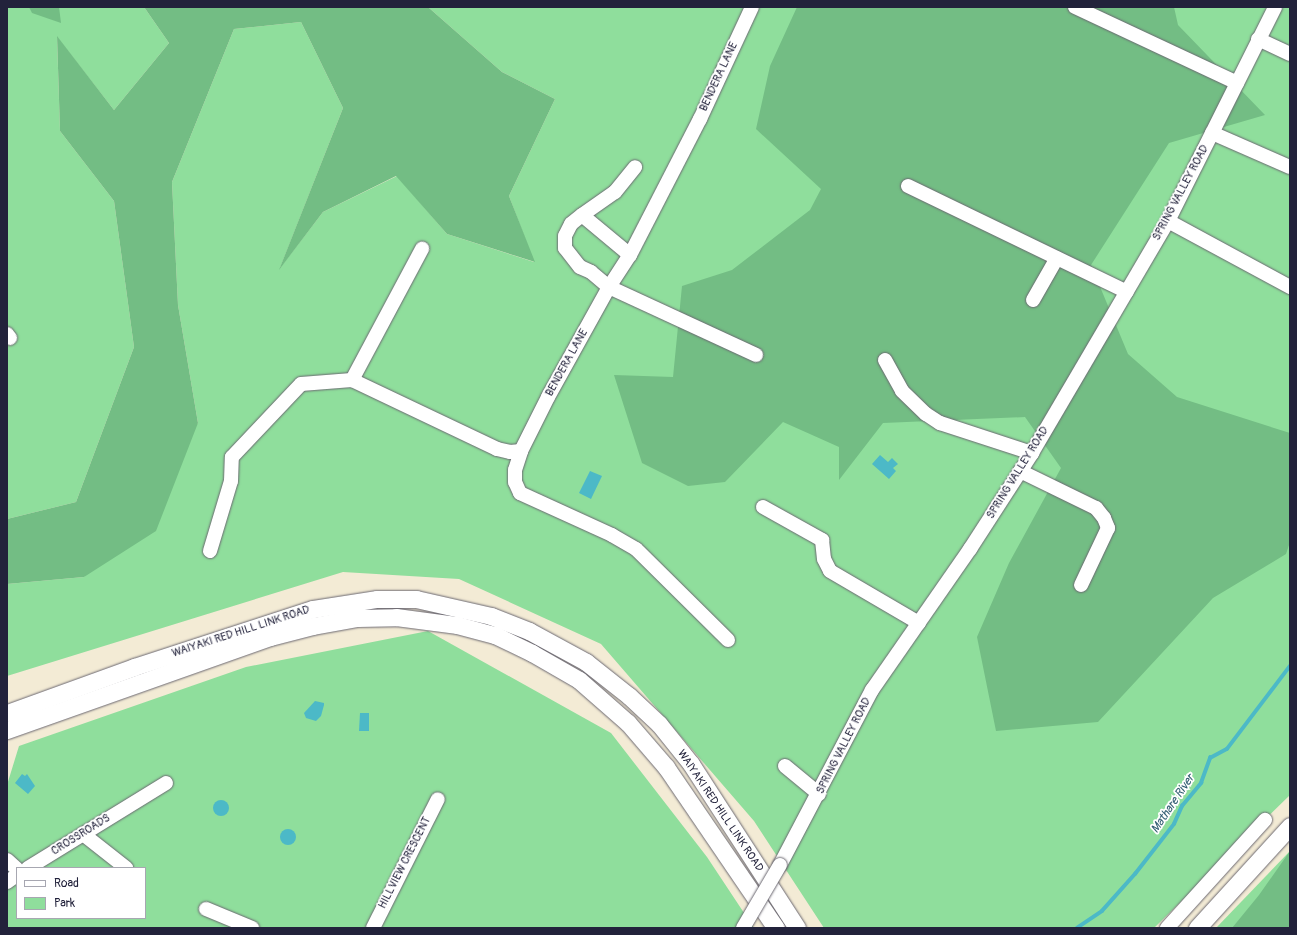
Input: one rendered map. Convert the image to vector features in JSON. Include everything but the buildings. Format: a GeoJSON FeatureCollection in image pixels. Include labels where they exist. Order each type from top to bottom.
{"type":"FeatureCollection","features":[{"type":"Feature","properties":{"kind":"main road","name":"WAIYAKI RED HILL LINK ROAD"},"geometry":{"type":"LineString","coordinates":[[7,714],[134,668],[313,609],[377,599],[416,599],[491,616],[535,634],[586,662],[629,696],[659,724],[691,764],[797,928]]}},
{"type":"Feature","properties":{"kind":"main road","name":"WAIYAKI RED HILL LINK ROAD"},"geometry":{"type":"LineString","coordinates":[[7,730],[270,637],[312,626],[357,618],[396,617],[457,625],[495,635],[532,653],[579,680],[628,723],[666,767],[776,928]]}},
{"type":"Feature","properties":{"kind":"main road"},"geometry":{"type":"LineString","coordinates":[[1197,928],[1290,826]]}},
{"type":"Feature","properties":{"kind":"street","name":"BENDERA LANE"},"geometry":{"type":"LineString","coordinates":[[728,640],[636,549],[612,535],[520,493],[515,476],[521,451],[609,287],[630,255],[700,118],[752,7]]}},
{"type":"Feature","properties":{"kind":"street"},"geometry":{"type":"LineString","coordinates":[[1075,7],[1237,83]]}},
{"type":"Feature","properties":{"kind":"street","name":"SPRING VALLEY ROAD"},"geometry":{"type":"LineString","coordinates":[[743,928],[819,794],[872,690],[919,623],[1032,453],[1127,292],[1168,221],[1275,7]]}},
{"type":"Feature","properties":{"kind":"street"},"geometry":{"type":"LineString","coordinates":[[1258,39],[1290,54]]}},
{"type":"Feature","properties":{"kind":"street"},"geometry":{"type":"LineString","coordinates":[[1212,134],[1290,167]]}},
{"type":"Feature","properties":{"kind":"street"},"geometry":{"type":"LineString","coordinates":[[635,166],[615,192],[571,224],[565,236],[565,248],[574,261],[609,287],[756,355]]}},
{"type":"Feature","properties":{"kind":"street"},"geometry":{"type":"LineString","coordinates":[[908,186],[1127,292]]}},
{"type":"Feature","properties":{"kind":"street"},"geometry":{"type":"LineString","coordinates":[[582,215],[630,255]]}},
{"type":"Feature","properties":{"kind":"street"},"geometry":{"type":"LineString","coordinates":[[1168,221],[1290,287]]}},
{"type":"Feature","properties":{"kind":"street"},"geometry":{"type":"LineString","coordinates":[[352,380],[422,249]]}},
{"type":"Feature","properties":{"kind":"street"},"geometry":{"type":"LineString","coordinates":[[1033,300],[1057,258]]}},
{"type":"Feature","properties":{"kind":"street"},"geometry":{"type":"LineString","coordinates":[[885,360],[902,391],[926,414],[947,426],[1032,453]]}},
{"type":"Feature","properties":{"kind":"street"},"geometry":{"type":"LineString","coordinates":[[210,551],[230,481],[232,457],[301,384],[352,380],[497,449],[510,452],[521,451]]}},
{"type":"Feature","properties":{"kind":"street"},"geometry":{"type":"LineString","coordinates":[[1020,471],[1096,508],[1104,518],[1108,528],[1081,585]]}},
{"type":"Feature","properties":{"kind":"street"},"geometry":{"type":"LineString","coordinates":[[763,507],[822,540],[824,559],[830,570],[919,623]]}},
{"type":"Feature","properties":{"kind":"street"},"geometry":{"type":"LineString","coordinates":[[785,766],[819,794]]}},
{"type":"Feature","properties":{"kind":"street","name":"CROSSROADS"},"geometry":{"type":"LineString","coordinates":[[30,867],[166,783]]}},
{"type":"Feature","properties":{"kind":"street","name":"HILLVIEW CRESCENT"},"geometry":{"type":"LineString","coordinates":[[373,928],[438,799]]}},
{"type":"Feature","properties":{"kind":"street"},"geometry":{"type":"LineString","coordinates":[[1167,928],[1265,820]]}},
{"type":"Feature","properties":{"kind":"street"},"geometry":{"type":"LineString","coordinates":[[83,834],[125,867]]}},
{"type":"Feature","properties":{"kind":"street"},"geometry":{"type":"LineString","coordinates":[[7,860],[16,868]]}},
{"type":"Feature","properties":{"kind":"street"},"geometry":{"type":"LineString","coordinates":[[7,882],[16,876]]}},
{"type":"Feature","properties":{"kind":"street"},"geometry":{"type":"LineString","coordinates":[[206,909],[252,928]]}},
{"type":"Feature","properties":{"kind":"green space"},"geometry":{"type":"Polygon","coordinates":[[[7,7],[144,7],[169,43],[114,110],[57,37],[60,131],[114,201],[134,347],[76,502],[7,519],[7,7]]]}},
{"type":"Feature","properties":{"kind":"green space"},"geometry":{"type":"Polygon","coordinates":[[[29,7],[59,7],[61,23],[32,13],[29,7]]]}},
{"type":"Feature","properties":{"kind":"green space"},"geometry":{"type":"Polygon","coordinates":[[[144,7],[428,7],[502,72],[555,99],[509,196],[535,262],[447,234],[396,176],[323,212],[279,270],[343,108],[301,22],[234,29],[172,182],[178,305],[198,423],[156,531],[84,577],[7,584],[7,519],[76,502],[134,347],[114,201],[60,131],[57,36],[114,110],[169,43],[144,7]]]}},
{"type":"Feature","properties":{"kind":"green space"},"geometry":{"type":"Polygon","coordinates":[[[428,7],[1290,7],[1290,795],[1154,928],[824,928],[754,821],[601,644],[459,579],[343,572],[7,676],[7,584],[84,577],[198,423],[178,305],[172,182],[234,29],[301,22],[343,108],[280,268],[323,212],[397,176],[447,234],[534,262],[509,196],[555,99],[502,72],[428,7]]]}},
{"type":"Feature","properties":{"kind":"green space"},"geometry":{"type":"Polygon","coordinates":[[[797,7],[1174,7],[1178,25],[1265,115],[1169,143],[1091,265],[1128,354],[1177,397],[1290,433],[1290,542],[1286,554],[1213,598],[1098,722],[996,731],[977,637],[1009,563],[1061,468],[1025,417],[883,423],[839,480],[839,447],[783,422],[725,482],[688,486],[642,463],[614,375],[673,377],[682,286],[732,270],[810,210],[821,189],[756,129],[770,66],[797,7]]]}},
{"type":"Feature","properties":{"kind":"green space"},"geometry":{"type":"Polygon","coordinates":[[[428,631],[611,733],[707,857],[754,928],[7,928],[7,785],[19,746],[246,667],[428,631]]]}},
{"type":"Feature","properties":{"kind":"green space"},"geometry":{"type":"Polygon","coordinates":[[[1290,851],[1290,928],[1216,928],[1290,851]]]}},
{"type":"Feature","properties":{"kind":"green space"},"geometry":{"type":"Polygon","coordinates":[[[1290,851],[1290,928],[1232,928],[1259,895],[1290,851]]]}},
{"type":"Feature","properties":{"kind":"water"},"geometry":{"type":"Polygon","coordinates":[[[880,455],[888,462],[892,458],[898,464],[893,468],[896,471],[889,479],[872,464],[880,455]]]}},
{"type":"Feature","properties":{"kind":"water"},"geometry":{"type":"Polygon","coordinates":[[[590,471],[602,476],[591,499],[579,493],[590,471]]]}},
{"type":"Feature","properties":{"kind":"water"},"geometry":{"type":"Polygon","coordinates":[[[315,701],[324,703],[321,716],[316,721],[306,718],[304,713],[315,701]]]}},
{"type":"Feature","properties":{"kind":"water"},"geometry":{"type":"Polygon","coordinates":[[[360,713],[369,713],[369,731],[359,731],[360,713]]]}},
{"type":"Feature","properties":{"kind":"water"},"geometry":{"type":"Polygon","coordinates":[[[22,774],[25,776],[27,774],[35,786],[28,794],[15,783],[22,774]]]}},
{"type":"Feature","properties":{"kind":"water"},"geometry":{"type":"Polygon","coordinates":[[[218,800],[224,800],[229,805],[227,814],[224,816],[218,816],[213,811],[213,805],[218,800]]]}},
{"type":"Feature","properties":{"kind":"water"},"geometry":{"type":"Polygon","coordinates":[[[288,829],[294,831],[296,837],[294,843],[288,845],[282,843],[280,837],[282,831],[288,829]]]}},
{"type":"Feature","properties":{"kind":"waterway","name":"Mathare River"},"geometry":{"type":"LineString","coordinates":[[1077,928],[1102,911],[1135,874],[1174,824],[1182,806],[1201,783],[1210,758],[1227,749],[1290,666]]}}]}
